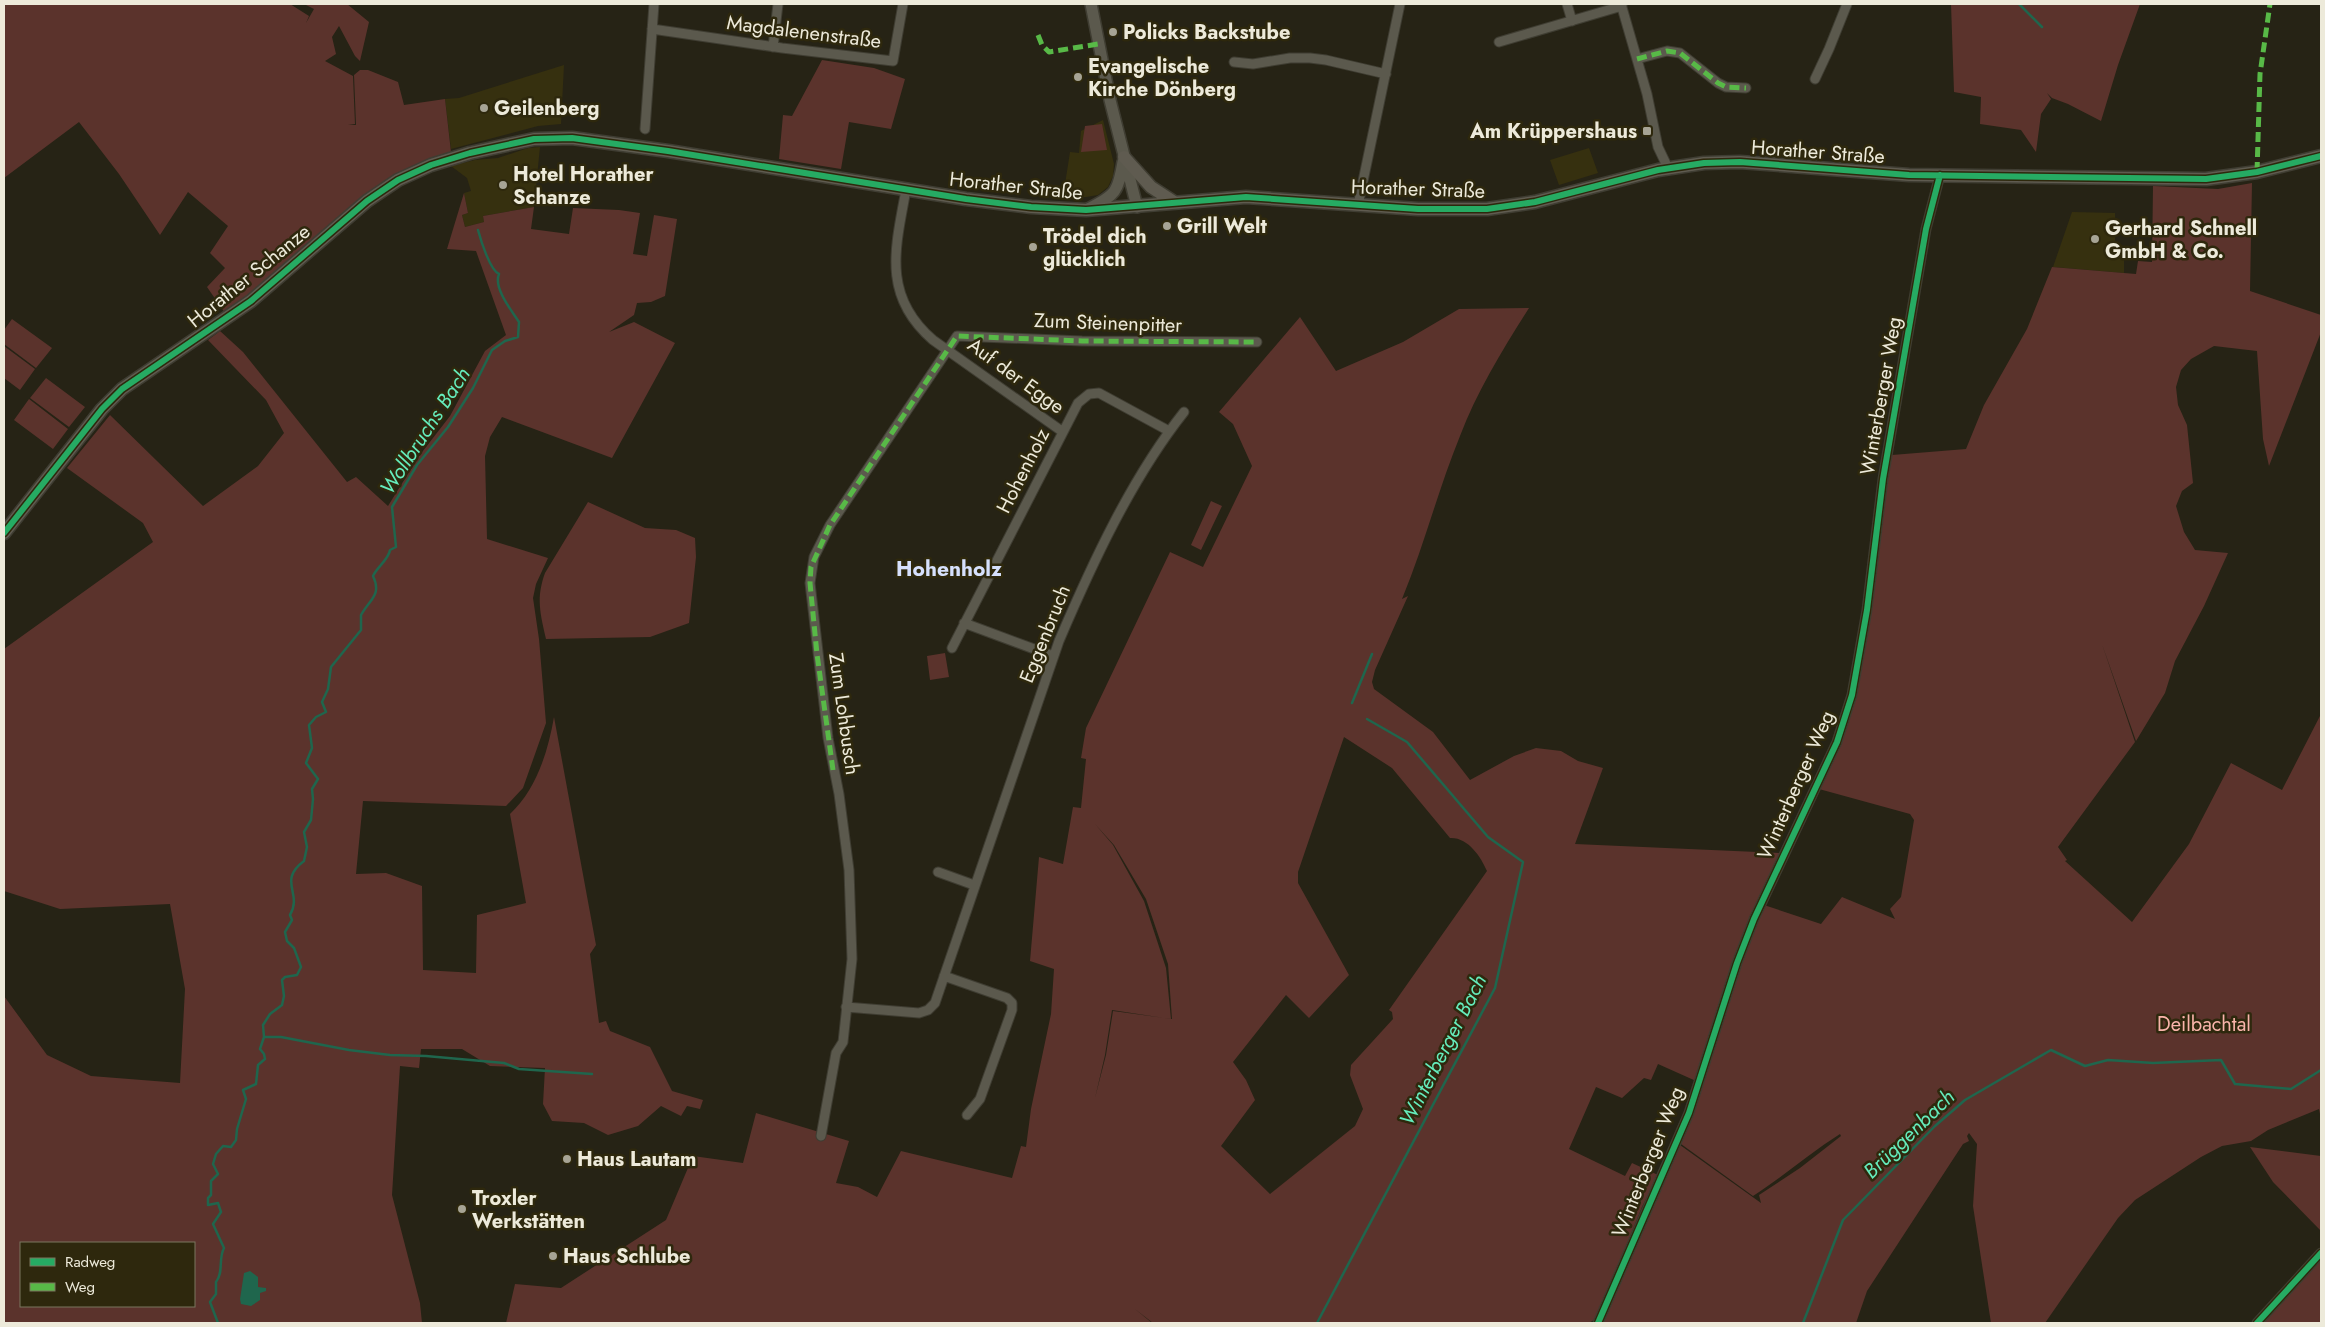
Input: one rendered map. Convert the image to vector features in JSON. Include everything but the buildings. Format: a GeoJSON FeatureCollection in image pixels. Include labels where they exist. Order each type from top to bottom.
{"type":"FeatureCollection","features":[{"type":"Feature","properties":{"kind":"main road","name":"Horather Straße"},"geometry":{"type":"LineString","coordinates":[[572,138],[660,149],[906,190],[1031,208],[1086,210],[1246,197],[1418,208],[1488,208],[1535,202],[1668,168],[1740,162],[1909,175],[2206,179],[2257,172],[2321,156]]}},
{"type":"Feature","properties":{"kind":"main road","name":"Horather Schanze"},"geometry":{"type":"LineString","coordinates":[[4,533],[102,409],[122,389],[251,301],[367,201],[398,180],[453,158],[510,143],[534,139],[572,138]]}},
{"type":"Feature","properties":{"kind":"main road"},"geometry":{"type":"LineString","coordinates":[[1124,157],[1150,187],[1174,202]]}},
{"type":"Feature","properties":{"kind":"street"},"geometry":{"type":"LineString","coordinates":[[645,129],[654,4]]}},
{"type":"Feature","properties":{"kind":"street"},"geometry":{"type":"LineString","coordinates":[[773,47],[778,4]]}},
{"type":"Feature","properties":{"kind":"street","name":"Magdalenenstraße"},"geometry":{"type":"LineString","coordinates":[[652,29],[773,47],[893,61],[903,4]]}},
{"type":"Feature","properties":{"kind":"street"},"geometry":{"type":"LineString","coordinates":[[1091,4],[1098,44],[1137,207]]}},
{"type":"Feature","properties":{"kind":"street"},"geometry":{"type":"LineString","coordinates":[[1358,204],[1400,4]]}},
{"type":"Feature","properties":{"kind":"street"},"geometry":{"type":"LineString","coordinates":[[1566,4],[1572,21]]}},
{"type":"Feature","properties":{"kind":"street"},"geometry":{"type":"LineString","coordinates":[[1815,79],[1846,4]]}},
{"type":"Feature","properties":{"kind":"street"},"geometry":{"type":"LineString","coordinates":[[1499,42],[1622,5],[1647,94],[1658,147],[1668,168]]}},
{"type":"Feature","properties":{"kind":"street"},"geometry":{"type":"LineString","coordinates":[[1637,59],[1667,51],[1680,53],[1718,83],[1726,87],[1746,88]]}},
{"type":"Feature","properties":{"kind":"street"},"geometry":{"type":"LineString","coordinates":[[1234,62],[1253,64],[1290,58],[1310,58],[1386,74]]}},
{"type":"Feature","properties":{"kind":"street"},"geometry":{"type":"LineString","coordinates":[[1086,210],[1110,198],[1120,183],[1124,157]]}},
{"type":"Feature","properties":{"kind":"street","name":"Winterberger Weg"},"geometry":{"type":"LineString","coordinates":[[1598,1323],[1688,1113],[1737,963],[1754,919],[1837,742],[1852,695],[1867,610],[1883,479],[1926,229],[1940,175]]}},
{"type":"Feature","properties":{"kind":"street","name":"Auf der Egge"},"geometry":{"type":"LineString","coordinates":[[906,190],[897,240],[896,276],[911,316],[921,329],[1063,432]]}},
{"type":"Feature","properties":{"kind":"street","name":"Zum Lohbusch"},"geometry":{"type":"LineString","coordinates":[[821,1136],[836,1053],[843,1042],[852,959],[849,870],[839,794],[828,738],[810,583],[811,566],[819,545],[830,525],[957,336]]}},
{"type":"Feature","properties":{"kind":"street","name":"Zum Steinenpitter"},"geometry":{"type":"LineString","coordinates":[[957,336],[1091,341],[1258,342]]}},
{"type":"Feature","properties":{"kind":"street","name":"Hohenholz"},"geometry":{"type":"LineString","coordinates":[[952,648],[1078,403],[1089,394],[1098,393],[1169,431]]}},
{"type":"Feature","properties":{"kind":"street","name":"Eggenbruch"},"geometry":{"type":"LineString","coordinates":[[846,1007],[919,1013],[928,1010],[935,1003],[1053,656],[1079,594],[1103,545],[1169,431],[1184,412]]}},
{"type":"Feature","properties":{"kind":"street"},"geometry":{"type":"LineString","coordinates":[[964,623],[1053,656]]}},
{"type":"Feature","properties":{"kind":"street"},"geometry":{"type":"LineString","coordinates":[[938,872],[974,885]]}},
{"type":"Feature","properties":{"kind":"street"},"geometry":{"type":"LineString","coordinates":[[944,976],[1007,998],[1012,1003],[1012,1010],[980,1099],[967,1115]]}},
{"type":"Feature","properties":{"kind":"street"},"geometry":{"type":"LineString","coordinates":[[2257,1323],[2321,1253]]}},
{"type":"Feature","properties":{"kind":"shaded area"},"geometry":{"type":"Polygon","coordinates":[[[564,65],[561,124],[538,126],[451,149],[445,99],[459,98],[564,65]]]}},
{"type":"Feature","properties":{"kind":"shaded area"},"geometry":{"type":"Polygon","coordinates":[[[1103,120],[1114,164],[1113,176],[1108,187],[1098,195],[1063,197],[1070,152],[1079,153],[1081,131],[1103,120]]]}},
{"type":"Feature","properties":{"kind":"shaded area","name":"Hotel Horather Schanze"},"geometry":{"type":"Polygon","coordinates":[[[540,147],[534,207],[483,216],[484,222],[465,227],[462,215],[468,213],[464,193],[471,191],[467,178],[451,166],[475,160],[498,158],[528,148],[540,147]]]}},
{"type":"Feature","properties":{"kind":"shaded area"},"geometry":{"type":"Polygon","coordinates":[[[1589,148],[1598,173],[1559,185],[1550,160],[1589,148]]]}},
{"type":"Feature","properties":{"kind":"shaded area"},"geometry":{"type":"Polygon","coordinates":[[[2072,212],[2115,213],[2115,255],[2124,256],[2124,273],[2053,267],[2072,212]]]}},
{"type":"Feature","properties":{"kind":"shaded area"},"geometry":{"type":"Polygon","coordinates":[[[250,1271],[258,1277],[258,1287],[266,1288],[266,1291],[260,1293],[260,1300],[251,1306],[241,1304],[240,1299],[244,1273],[250,1271]]]}},
{"type":"Feature","properties":{"kind":"green space"},"geometry":{"type":"Polygon","coordinates":[[[4,4],[290,4],[309,16],[306,23],[314,9],[304,4],[347,4],[369,22],[360,61],[355,56],[339,26],[332,37],[336,54],[325,61],[353,76],[355,124],[348,125],[356,125],[354,75],[360,70],[368,70],[398,82],[404,105],[445,99],[451,152],[429,162],[225,313],[207,287],[225,268],[210,253],[228,226],[188,192],[160,235],[119,174],[79,122],[4,178],[4,4]]]}},
{"type":"Feature","properties":{"kind":"green space"},"geometry":{"type":"Polygon","coordinates":[[[1951,4],[2140,4],[2118,65],[2101,121],[2052,98],[2047,93],[2051,99],[2041,114],[2036,152],[2021,130],[1980,124],[1981,97],[1954,92],[1951,4]]]}},
{"type":"Feature","properties":{"kind":"green space"},"geometry":{"type":"Polygon","coordinates":[[[822,60],[874,68],[905,79],[891,129],[849,122],[841,169],[779,159],[783,115],[792,116],[822,60]]]}},
{"type":"Feature","properties":{"kind":"green space"},"geometry":{"type":"Polygon","coordinates":[[[1102,124],[1107,150],[1081,152],[1085,126],[1102,124]]]}},
{"type":"Feature","properties":{"kind":"green space","name":"Deilbachtal"},"geometry":{"type":"Polygon","coordinates":[[[2252,183],[2250,291],[2321,315],[2321,332],[2269,466],[2263,439],[2257,351],[2214,346],[2191,359],[2181,370],[2176,387],[2178,405],[2187,425],[2193,483],[2182,491],[2176,506],[2184,532],[2195,550],[2228,553],[2204,606],[2175,661],[2165,693],[2136,741],[2102,644],[2135,742],[2058,847],[2067,860],[2065,861],[2132,922],[2189,844],[2231,763],[2282,790],[2321,714],[2321,1113],[2319,1109],[2268,1130],[2251,1141],[2222,1146],[2201,1157],[2135,1200],[2118,1218],[2045,1323],[1991,1323],[1973,1206],[1977,1144],[1969,1133],[1967,1136],[1969,1141],[1963,1144],[1867,1291],[1856,1323],[1603,1323],[1680,1145],[1761,1203],[1759,1195],[1800,1168],[1841,1136],[1840,1134],[1829,1141],[1753,1196],[1681,1144],[1693,1114],[1740,965],[1764,905],[1821,924],[1842,897],[1895,919],[1890,909],[1901,897],[1914,820],[1910,814],[1819,789],[1844,733],[1855,698],[1876,533],[1892,455],[1966,449],[1984,405],[2027,329],[2052,267],[2136,274],[2138,261],[2152,262],[2153,186],[2218,189],[2252,183]]]}},
{"type":"Feature","properties":{"kind":"green space"},"geometry":{"type":"Polygon","coordinates":[[[464,193],[468,213],[462,215],[465,227],[484,222],[483,216],[534,207],[531,229],[569,234],[573,208],[640,213],[633,254],[647,256],[654,215],[677,219],[665,296],[651,302],[637,303],[634,315],[609,332],[634,322],[675,343],[612,458],[502,417],[490,437],[485,456],[487,539],[548,558],[536,584],[533,598],[539,639],[546,723],[523,788],[506,806],[363,801],[356,874],[386,873],[422,886],[423,970],[476,973],[477,915],[526,903],[510,814],[527,794],[540,770],[554,717],[596,945],[590,954],[599,1023],[606,1021],[610,1031],[650,1047],[672,1091],[703,1100],[700,1109],[687,1106],[681,1116],[661,1106],[638,1126],[608,1135],[584,1123],[552,1121],[543,1104],[545,1068],[490,1066],[462,1049],[421,1049],[419,1068],[400,1066],[392,1195],[420,1303],[422,1323],[4,1323],[4,996],[47,1055],[91,1076],[180,1083],[185,989],[170,904],[60,909],[4,891],[4,649],[153,542],[143,523],[67,468],[110,415],[203,506],[258,466],[284,433],[266,400],[208,340],[220,331],[243,352],[347,482],[356,477],[388,506],[419,456],[450,416],[485,351],[506,335],[476,251],[447,249],[464,193]]]}},
{"type":"Feature","properties":{"kind":"green space"},"geometry":{"type":"Polygon","coordinates":[[[1529,308],[1491,371],[1467,419],[1452,456],[1402,599],[1408,596],[1375,670],[1372,682],[1374,689],[1433,732],[1470,780],[1514,756],[1536,748],[1561,751],[1578,761],[1603,768],[1575,844],[1781,853],[1696,1081],[1658,1064],[1651,1080],[1644,1078],[1622,1098],[1596,1087],[1569,1149],[1625,1176],[1632,1163],[1658,1175],[1642,1207],[1597,1318],[1589,1323],[1153,1323],[1135,1309],[1152,1323],[506,1323],[515,1284],[561,1288],[666,1220],[693,1156],[743,1163],[756,1113],[849,1141],[836,1183],[858,1187],[877,1197],[901,1151],[1012,1178],[1021,1146],[1026,1147],[1031,1109],[1051,1014],[1054,969],[1030,961],[1039,857],[1063,864],[1073,807],[1081,808],[1086,759],[1081,758],[1086,728],[1170,552],[1203,567],[1252,466],[1233,424],[1219,412],[1300,317],[1336,371],[1403,342],[1459,309],[1529,308]],[[1344,737],[1298,872],[1298,883],[1349,975],[1309,1018],[1286,995],[1233,1062],[1246,1080],[1255,1100],[1221,1146],[1270,1194],[1355,1126],[1363,1109],[1350,1075],[1351,1065],[1393,1019],[1392,1012],[1389,1010],[1487,871],[1477,854],[1468,844],[1450,838],[1392,768],[1344,737]],[[1095,824],[1113,845],[1144,901],[1166,968],[1172,1019],[1168,964],[1146,899],[1114,845],[1095,824]],[[1112,1010],[1105,1055],[1095,1098],[1106,1055],[1113,1011],[1163,1018],[1112,1010]]]}},
{"type":"Feature","properties":{"kind":"green space"},"geometry":{"type":"Polygon","coordinates":[[[12,319],[52,348],[36,368],[4,344],[4,330],[12,319]]]}},
{"type":"Feature","properties":{"kind":"green space"},"geometry":{"type":"Polygon","coordinates":[[[4,346],[35,369],[20,390],[4,378],[4,346]]]}},
{"type":"Feature","properties":{"kind":"green space"},"geometry":{"type":"Polygon","coordinates":[[[46,378],[85,407],[69,427],[30,398],[46,378]]]}},
{"type":"Feature","properties":{"kind":"green space"},"geometry":{"type":"Polygon","coordinates":[[[29,399],[68,429],[53,449],[14,420],[29,399]]]}},
{"type":"Feature","properties":{"kind":"green space"},"geometry":{"type":"Polygon","coordinates":[[[1211,501],[1222,506],[1201,550],[1191,545],[1211,501]]]}},
{"type":"Feature","properties":{"kind":"green space"},"geometry":{"type":"Polygon","coordinates":[[[588,502],[645,528],[676,530],[695,538],[696,557],[689,623],[650,637],[546,639],[540,606],[542,582],[545,573],[588,502]]]}},
{"type":"Feature","properties":{"kind":"green space"},"geometry":{"type":"Polygon","coordinates":[[[945,653],[949,677],[930,680],[927,656],[945,653]]]}},
{"type":"Feature","properties":{"kind":"green space"},"geometry":{"type":"Polygon","coordinates":[[[2250,1147],[2321,1156],[2321,1231],[2273,1182],[2250,1147]]]}},
{"type":"Feature","properties":{"kind":"green space"},"geometry":{"type":"Polygon","coordinates":[[[2321,1258],[2321,1323],[2263,1323],[2321,1258]]]}},
{"type":"Feature","properties":{"kind":"waterway"},"geometry":{"type":"LineString","coordinates":[[2019,4],[2042,27]]}},
{"type":"Feature","properties":{"kind":"waterway","name":"Wollbruchs Bach"},"geometry":{"type":"LineString","coordinates":[[218,1323],[210,1302],[216,1294],[216,1282],[220,1274],[221,1257],[224,1248],[213,1224],[221,1212],[218,1203],[208,1205],[208,1198],[211,1195],[211,1181],[218,1174],[213,1164],[216,1154],[223,1146],[231,1147],[236,1140],[237,1129],[246,1099],[243,1090],[256,1084],[258,1065],[265,1059],[260,1049],[264,1037],[263,1025],[270,1014],[282,1005],[284,996],[282,980],[285,977],[297,975],[301,967],[294,948],[287,941],[285,932],[292,920],[290,915],[294,900],[292,875],[296,868],[304,861],[307,847],[304,832],[311,820],[312,789],[318,779],[306,763],[312,748],[309,725],[316,717],[326,712],[322,702],[328,689],[331,667],[361,630],[361,615],[376,592],[373,576],[390,550],[396,547],[392,507],[417,465],[448,427],[473,388],[492,350],[505,341],[518,337],[519,322],[501,292],[498,280],[499,274],[489,261],[478,230]]}},
{"type":"Feature","properties":{"kind":"waterway","name":"Winterberger Bach"},"geometry":{"type":"LineString","coordinates":[[1352,703],[1372,654]]}},
{"type":"Feature","properties":{"kind":"waterway","name":"Winterberger Bach"},"geometry":{"type":"LineString","coordinates":[[1317,1323],[1495,988],[1523,862],[1488,837],[1407,742],[1367,719]]}},
{"type":"Feature","properties":{"kind":"waterway"},"geometry":{"type":"LineString","coordinates":[[264,1037],[281,1037],[349,1050],[390,1055],[426,1056],[504,1063],[519,1069],[592,1074]]}},
{"type":"Feature","properties":{"kind":"waterway","name":"Brüggenbach"},"geometry":{"type":"LineString","coordinates":[[1803,1323],[1843,1220],[1935,1126],[1965,1100],[2051,1050],[2085,1066],[2108,1060],[2153,1063],[2221,1060],[2235,1084],[2291,1089],[2321,1070]]}},
{"type":"Feature","properties":{"kind":"marked path"},"geometry":{"type":"LineString","coordinates":[[2257,172],[2260,74],[2270,4]]}},
{"type":"Feature","properties":{"kind":"marked path"},"geometry":{"type":"LineString","coordinates":[[1038,35],[1042,45],[1049,52],[1098,44]]}},
{"type":"Feature","properties":{"kind":"marked path"},"geometry":{"type":"LineString","coordinates":[[1637,59],[1667,51],[1680,53],[1718,83],[1726,87],[1746,88]]}},
{"type":"Feature","properties":{"kind":"marked path"},"geometry":{"type":"LineString","coordinates":[[833,770],[817,654],[810,583],[811,567],[830,525],[957,336],[1082,341],[1257,342]]}},
{"type":"Feature","properties":{"kind":"cycle path"},"geometry":{"type":"LineString","coordinates":[[4,533],[102,409],[122,389],[251,301],[367,201],[398,180],[431,165],[470,153],[534,139],[572,138],[668,151],[966,199],[1031,207],[1086,210],[1246,197],[1418,209],[1487,209],[1535,202],[1658,170],[1704,163],[1740,162],[1909,175],[2206,179],[2257,172],[2321,156]]}},
{"type":"Feature","properties":{"kind":"cycle path"},"geometry":{"type":"LineString","coordinates":[[1598,1323],[1689,1113],[1737,963],[1754,919],[1837,742],[1852,695],[1867,610],[1883,479],[1926,229],[1940,175]]}},
{"type":"Feature","properties":{"kind":"cycle path"},"geometry":{"type":"LineString","coordinates":[[2257,1323],[2321,1253]]}},
{"type":"Feature","properties":{"kind":"place","name":"Policks Backstube"},"geometry":{"type":"Point","coordinates":[1113,32]}},
{"type":"Feature","properties":{"kind":"place","name":"Evangelische Kirche Dönberg"},"geometry":{"type":"Point","coordinates":[1078,77]}},
{"type":"Feature","properties":{"kind":"place","name":"Geilenberg"},"geometry":{"type":"Point","coordinates":[484,108]}},
{"type":"Feature","properties":{"kind":"place","name":"Am Krüppershaus"},"geometry":{"type":"Point","coordinates":[1647,131]}},
{"type":"Feature","properties":{"kind":"place","name":"Hotel Horather Schanze"},"geometry":{"type":"Point","coordinates":[503,185]}},
{"type":"Feature","properties":{"kind":"place","name":"Grill Welt"},"geometry":{"type":"Point","coordinates":[1167,226]}},
{"type":"Feature","properties":{"kind":"place","name":"Gerhard Schnell GmbH & Co."},"geometry":{"type":"Point","coordinates":[2095,239]}},
{"type":"Feature","properties":{"kind":"place","name":"Trödel dich glücklich"},"geometry":{"type":"Point","coordinates":[1033,247]}},
{"type":"Feature","properties":{"kind":"place","name":"Haus Lautam"},"geometry":{"type":"Point","coordinates":[567,1159]}},
{"type":"Feature","properties":{"kind":"place","name":"Troxler Werkstätten"},"geometry":{"type":"Point","coordinates":[462,1209]}},
{"type":"Feature","properties":{"kind":"place","name":"Haus Schlube"},"geometry":{"type":"Point","coordinates":[553,1256]}},
{"type":"Feature","properties":{"kind":"district","name":"Hohenholz"},"geometry":{"type":"Point","coordinates":[949,569]}}]}
